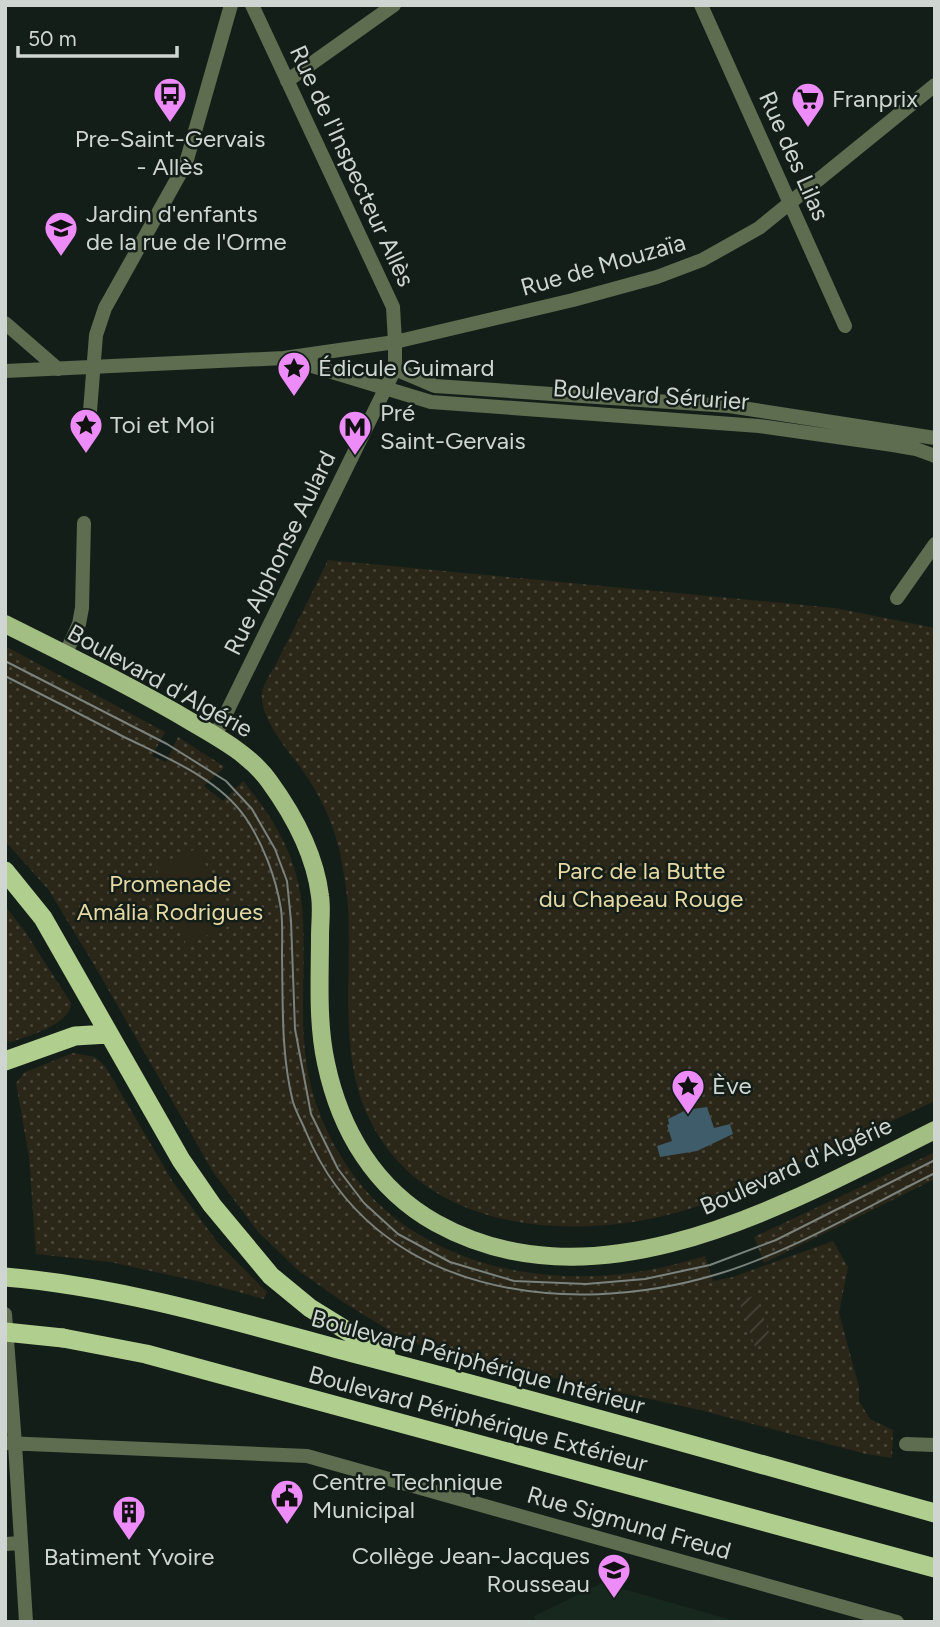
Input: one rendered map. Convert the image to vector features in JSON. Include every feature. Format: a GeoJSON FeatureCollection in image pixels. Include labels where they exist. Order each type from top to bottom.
{"type":"FeatureCollection","features":[{"type":"Feature","properties":{"kind":"highway"},"geometry":{"type":"LineString","coordinates":[[5,871],[43,918],[181,1160],[212,1205],[271,1276],[310,1308],[401,1365]]}},
{"type":"Feature","properties":{"kind":"highway"},"geometry":{"type":"LineString","coordinates":[[5,1061],[75,1036],[108,1034]]}},
{"type":"Feature","properties":{"kind":"highway","name":"Boulevard Périphérique Intérieur"},"geometry":{"type":"LineString","coordinates":[[5,1277],[54,1281],[154,1300],[401,1365],[935,1513]]}},
{"type":"Feature","properties":{"kind":"highway","name":"Boulevard Périphérique Extérieur"},"geometry":{"type":"LineString","coordinates":[[5,1332],[63,1338],[159,1357],[935,1569]]}},
{"type":"Feature","properties":{"kind":"main road","name":"Boulevard d'Algérie"},"geometry":{"type":"LineString","coordinates":[[5,624],[138,692],[215,736],[249,760],[267,778],[307,846],[320,895],[320,1015],[325,1059],[335,1101],[348,1132],[376,1175],[413,1210],[460,1236],[498,1248],[543,1255],[638,1251],[693,1238],[751,1217],[935,1130]]}},
{"type":"Feature","properties":{"kind":"street"},"geometry":{"type":"LineString","coordinates":[[88,437],[96,335],[105,308],[186,163],[231,5]]}},
{"type":"Feature","properties":{"kind":"street","name":"Rue de l'Inspecteur Allès"},"geometry":{"type":"LineString","coordinates":[[252,5],[393,307],[395,369],[385,390]]}},
{"type":"Feature","properties":{"kind":"street"},"geometry":{"type":"LineString","coordinates":[[287,81],[394,5]]}},
{"type":"Feature","properties":{"kind":"street","name":"Rue des Lilas"},"geometry":{"type":"LineString","coordinates":[[701,5],[845,327]]}},
{"type":"Feature","properties":{"kind":"street","name":"Rue de Mouzaïa"},"geometry":{"type":"LineString","coordinates":[[395,342],[573,300],[657,277],[702,260],[758,228],[791,204],[935,85]]}},
{"type":"Feature","properties":{"kind":"street"},"geometry":{"type":"LineString","coordinates":[[5,323],[58,369]]}},
{"type":"Feature","properties":{"kind":"street","name":"Boulevard Sérurier"},"geometry":{"type":"LineString","coordinates":[[5,371],[284,358],[395,342]]}},
{"type":"Feature","properties":{"kind":"street","name":"Boulevard Sérurier"},"geometry":{"type":"LineString","coordinates":[[284,358],[431,402],[759,426],[893,445],[935,456]]}},
{"type":"Feature","properties":{"kind":"street","name":"Boulevard Sérurier"},"geometry":{"type":"LineString","coordinates":[[395,369],[435,386],[729,406],[935,438]]}},
{"type":"Feature","properties":{"kind":"street","name":"Rue Alphonse Aulard"},"geometry":{"type":"LineString","coordinates":[[215,736],[385,390]]}},
{"type":"Feature","properties":{"kind":"street"},"geometry":{"type":"LineString","coordinates":[[65,655],[79,624],[82,608],[84,523]]}},
{"type":"Feature","properties":{"kind":"street"},"geometry":{"type":"LineString","coordinates":[[897,598],[935,544]]}},
{"type":"Feature","properties":{"kind":"street"},"geometry":{"type":"LineString","coordinates":[[5,1314],[10,1444],[26,1622]]}},
{"type":"Feature","properties":{"kind":"street","name":"Rue Sigmund Freud"},"geometry":{"type":"LineString","coordinates":[[10,1444],[307,1457],[897,1622]]}},
{"type":"Feature","properties":{"kind":"street"},"geometry":{"type":"LineString","coordinates":[[906,1444],[935,1445]]}},
{"type":"Feature","properties":{"kind":"street"},"geometry":{"type":"LineString","coordinates":[[5,1544],[21,1543]]}},
{"type":"Feature","properties":{"kind":"shaded area","name":"Collège Jean-Jacques Rousseau"},"geometry":{"type":"Polygon","coordinates":[[[602,1583],[738,1622],[537,1622],[534,1616],[602,1583]]]}},
{"type":"Feature","properties":{"kind":"green space","name":"Parc de la Butte du Chapeau Rouge"},"geometry":{"type":"Polygon","coordinates":[[[328,560],[835,608],[935,628],[935,1101],[727,1196],[647,1220],[598,1226],[550,1226],[502,1219],[457,1204],[418,1180],[385,1146],[362,1102],[351,1054],[348,906],[339,847],[317,793],[272,728],[263,704],[264,685],[328,560]]]}},
{"type":"Feature","properties":{"kind":"green space","name":"Promenade Amália Rodrigues"},"geometry":{"type":"Polygon","coordinates":[[[5,646],[165,732],[152,756],[166,762],[178,737],[225,767],[204,786],[223,801],[243,781],[263,808],[288,850],[301,898],[304,940],[304,1046],[313,1094],[322,1120],[341,1157],[377,1202],[410,1229],[447,1249],[488,1264],[530,1273],[617,1275],[705,1256],[713,1281],[733,1277],[833,1241],[848,1267],[839,1313],[859,1387],[859,1401],[870,1419],[893,1430],[892,1458],[866,1454],[700,1410],[449,1355],[403,1339],[299,1271],[259,1233],[213,1172],[48,889],[5,841],[5,646]]]}},
{"type":"Feature","properties":{"kind":"green space"},"geometry":{"type":"Polygon","coordinates":[[[199,848],[230,926],[186,944],[155,865],[199,848]]]}},
{"type":"Feature","properties":{"kind":"green space"},"geometry":{"type":"Polygon","coordinates":[[[5,906],[24,930],[71,1003],[69,1010],[57,1023],[11,1042],[5,1040],[5,906]]]}},
{"type":"Feature","properties":{"kind":"green space"},"geometry":{"type":"Polygon","coordinates":[[[73,1053],[95,1057],[105,1066],[173,1182],[218,1243],[267,1292],[264,1299],[110,1262],[36,1254],[29,1157],[16,1083],[25,1072],[73,1053]]]}},
{"type":"Feature","properties":{"kind":"green space"},"geometry":{"type":"Polygon","coordinates":[[[935,1152],[935,1179],[764,1263],[754,1237],[935,1152]]]}},
{"type":"Feature","properties":{"kind":"green space"},"geometry":{"type":"Polygon","coordinates":[[[756,1295],[772,1341],[755,1347],[739,1301],[756,1295]]]}},
{"type":"Feature","properties":{"kind":"water"},"geometry":{"type":"Polygon","coordinates":[[[707,1107],[714,1128],[730,1124],[733,1134],[697,1151],[660,1157],[657,1146],[672,1141],[668,1119],[686,1110],[707,1107]]]}},
{"type":"Feature","properties":{"kind":"tram line"},"geometry":{"type":"LineString","coordinates":[[5,661],[167,744],[226,781],[252,809],[275,849],[287,881],[295,1029],[311,1114],[338,1169],[364,1203],[398,1234],[450,1262],[514,1281],[586,1284],[645,1279],[710,1265],[776,1240],[935,1160]]}},
{"type":"Feature","properties":{"kind":"tram line"},"geometry":{"type":"LineString","coordinates":[[5,676],[190,770],[220,791],[245,817],[268,861],[281,909],[285,1048],[289,1084],[296,1110],[337,1187],[377,1229],[426,1261],[480,1281],[539,1292],[599,1294],[659,1288],[718,1274],[773,1254],[935,1173]]}},
{"type":"Feature","properties":{"kind":"place","name":"Pre-Saint-Gervais - Allès"},"geometry":{"type":"Point","coordinates":[170,124]}},
{"type":"Feature","properties":{"kind":"place","name":"Franprix"},"geometry":{"type":"Point","coordinates":[808,129]}},
{"type":"Feature","properties":{"kind":"place","name":"Jardin d'enfants de la rue de l'Orme"},"geometry":{"type":"Point","coordinates":[61,258]}},
{"type":"Feature","properties":{"kind":"place","name":"Édicule Guimard"},"geometry":{"type":"Point","coordinates":[294,398]}},
{"type":"Feature","properties":{"kind":"place","name":"Toi et Moi"},"geometry":{"type":"Point","coordinates":[86,455]}},
{"type":"Feature","properties":{"kind":"place","name":"Pré Saint-Gervais"},"geometry":{"type":"Point","coordinates":[355,457]}},
{"type":"Feature","properties":{"kind":"place","name":"Ève"},"geometry":{"type":"Point","coordinates":[688,1116]}},
{"type":"Feature","properties":{"kind":"place","name":"Centre Technique Municipal"},"geometry":{"type":"Point","coordinates":[287,1526]}},
{"type":"Feature","properties":{"kind":"place","name":"Batiment Yvoire"},"geometry":{"type":"Point","coordinates":[129,1542]}},
{"type":"Feature","properties":{"kind":"place","name":"Collège Jean-Jacques Rousseau"},"geometry":{"type":"Point","coordinates":[614,1600]}}]}
